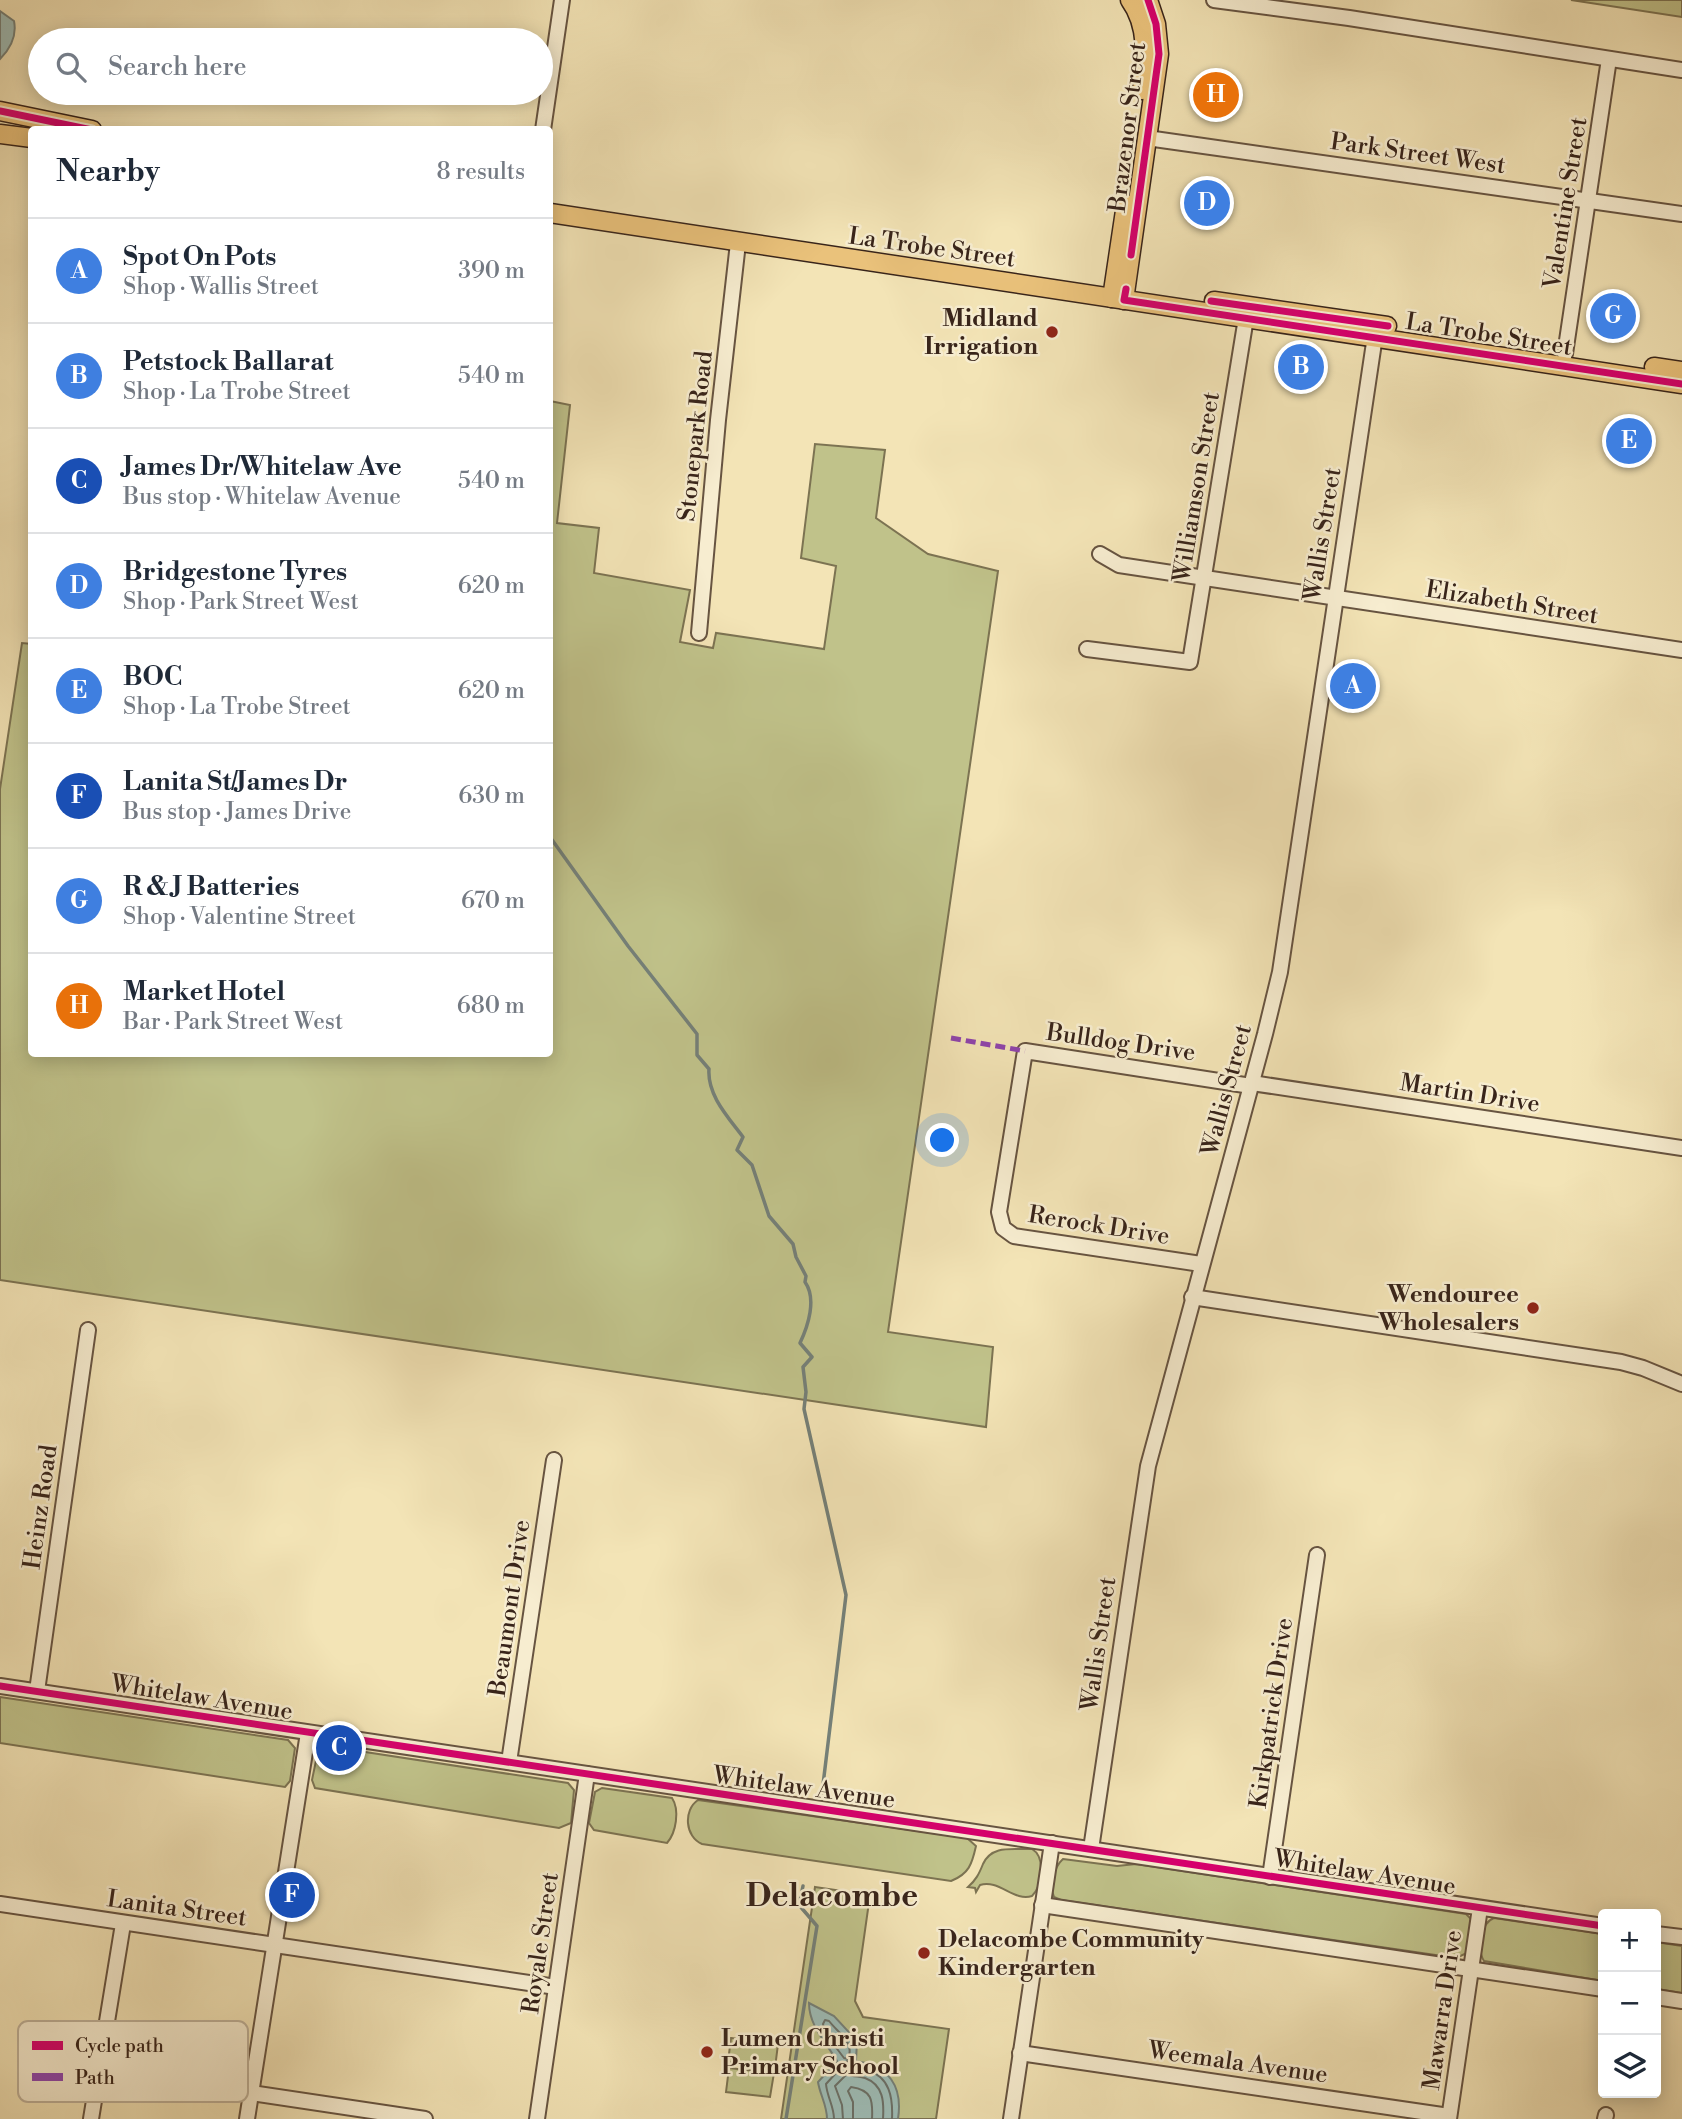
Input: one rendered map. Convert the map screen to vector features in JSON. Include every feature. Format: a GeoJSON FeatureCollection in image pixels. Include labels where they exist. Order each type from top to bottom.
{"type":"FeatureCollection","features":[{"type":"Feature","properties":{"kind":"main road","name":"Brazenor Street"},"geometry":{"type":"LineString","coordinates":[[1119,293],[1142,137],[1159,54],[1156,24],[1145,3]]}},
{"type":"Feature","properties":{"kind":"main road"},"geometry":{"type":"LineString","coordinates":[[0,111],[71,126]]}},
{"type":"Feature","properties":{"kind":"main road"},"geometry":{"type":"LineString","coordinates":[[0,120],[13,124],[16,136]]}},
{"type":"Feature","properties":{"kind":"main road","name":"La Trobe Street"},"geometry":{"type":"LineString","coordinates":[[553,203],[739,237]]}},
{"type":"Feature","properties":{"kind":"main road","name":"La Trobe Street"},"geometry":{"type":"LineString","coordinates":[[553,213],[739,237],[1564,359],[1682,371]]}},
{"type":"Feature","properties":{"kind":"main road","name":"La Trobe Street"},"geometry":{"type":"LineString","coordinates":[[1564,359],[1682,384]]}},
{"type":"Feature","properties":{"kind":"street"},"geometry":{"type":"LineString","coordinates":[[553,62],[562,0]]}},
{"type":"Feature","properties":{"kind":"street"},"geometry":{"type":"LineString","coordinates":[[1214,0],[1349,18],[1682,70]]}},
{"type":"Feature","properties":{"kind":"street","name":"Valentine Street"},"geometry":{"type":"LineString","coordinates":[[1564,359],[1609,59]]}},
{"type":"Feature","properties":{"kind":"street"},"geometry":{"type":"LineString","coordinates":[[544,126],[547,105]]}},
{"type":"Feature","properties":{"kind":"street","name":"Park Street West"},"geometry":{"type":"LineString","coordinates":[[1142,137],[1682,215]]}},
{"type":"Feature","properties":{"kind":"street","name":"Stonepark Road"},"geometry":{"type":"LineString","coordinates":[[699,633],[718,419],[739,237]]}},
{"type":"Feature","properties":{"kind":"street","name":"Williamson Street"},"geometry":{"type":"LineString","coordinates":[[1087,649],[1190,662],[1246,312]]}},
{"type":"Feature","properties":{"kind":"street","name":"Wallis Street"},"geometry":{"type":"LineString","coordinates":[[1091,1849],[1148,1465],[1280,972],[1376,330]]}},
{"type":"Feature","properties":{"kind":"street","name":"Elizabeth Street"},"geometry":{"type":"LineString","coordinates":[[1100,554],[1119,565],[1682,650]]}},
{"type":"Feature","properties":{"kind":"street","name":"Bulldog Drive"},"geometry":{"type":"LineString","coordinates":[[1025,1051],[1251,1084]]}},
{"type":"Feature","properties":{"kind":"street","name":"Rerock Drive"},"geometry":{"type":"LineString","coordinates":[[1025,1051],[999,1212],[1003,1228],[1014,1236],[1201,1264]]}},
{"type":"Feature","properties":{"kind":"street","name":"Martin Drive"},"geometry":{"type":"LineString","coordinates":[[1251,1084],[1682,1148]]}},
{"type":"Feature","properties":{"kind":"street"},"geometry":{"type":"LineString","coordinates":[[1192,1297],[1621,1362],[1682,1384]]}},
{"type":"Feature","properties":{"kind":"street","name":"Heinz Road"},"geometry":{"type":"LineString","coordinates":[[37,1691],[88,1330]]}},
{"type":"Feature","properties":{"kind":"street","name":"Beaumont Drive"},"geometry":{"type":"LineString","coordinates":[[509,1762],[554,1460]]}},
{"type":"Feature","properties":{"kind":"street","name":"Kirkpatrick Drive"},"geometry":{"type":"LineString","coordinates":[[1270,1877],[1317,1555]]}},
{"type":"Feature","properties":{"kind":"street","name":"Whitelaw Avenue"},"geometry":{"type":"LineString","coordinates":[[0,1686],[1598,1925]]}},
{"type":"Feature","properties":{"kind":"street"},"geometry":{"type":"LineString","coordinates":[[247,2119],[308,1733]]}},
{"type":"Feature","properties":{"kind":"street","name":"Royale Street"},"geometry":{"type":"LineString","coordinates":[[537,2119],[587,1774]]}},
{"type":"Feature","properties":{"kind":"street"},"geometry":{"type":"LineString","coordinates":[[1011,2119],[1052,1843]]}},
{"type":"Feature","properties":{"kind":"street","name":"Lanita Street"},"geometry":{"type":"LineString","coordinates":[[0,1904],[556,1987]]}},
{"type":"Feature","properties":{"kind":"street"},"geometry":{"type":"LineString","coordinates":[[1042,1905],[1598,1988]]}},
{"type":"Feature","properties":{"kind":"street","name":"Mawarra Drive"},"geometry":{"type":"LineString","coordinates":[[1449,2118],[1480,1908]]}},
{"type":"Feature","properties":{"kind":"street"},"geometry":{"type":"LineString","coordinates":[[107,2021],[123,1924]]}},
{"type":"Feature","properties":{"kind":"street"},"geometry":{"type":"LineString","coordinates":[[1661,1935],[1682,1937]]}},
{"type":"Feature","properties":{"kind":"street"},"geometry":{"type":"LineString","coordinates":[[1661,1998],[1682,2001]]}},
{"type":"Feature","properties":{"kind":"street","name":"Weemala Avenue"},"geometry":{"type":"LineString","coordinates":[[1020,2053],[1449,2118]]}},
{"type":"Feature","properties":{"kind":"street"},"geometry":{"type":"LineString","coordinates":[[251,2093],[394,2117],[425,2119]]}},
{"type":"Feature","properties":{"kind":"green space"},"geometry":{"type":"Polygon","coordinates":[[[1571,0],[1682,0],[1682,17],[1571,0]]]}},
{"type":"Feature","properties":{"kind":"green space"},"geometry":{"type":"Polygon","coordinates":[[[553,402],[570,405],[557,523],[599,528],[594,573],[690,590],[680,642],[713,648],[716,633],[824,649],[836,566],[801,558],[815,444],[885,450],[876,518],[928,554],[998,571],[888,1332],[993,1347],[986,1427],[0,1280],[0,789],[22,643],[28,644],[28,1057],[553,1057],[553,402]]]}},
{"type":"Feature","properties":{"kind":"green space"},"geometry":{"type":"Polygon","coordinates":[[[0,1697],[288,1740],[295,1748],[290,1781],[285,1787],[0,1743],[0,1697]]]}},
{"type":"Feature","properties":{"kind":"green space"},"geometry":{"type":"Polygon","coordinates":[[[326,1746],[568,1783],[574,1790],[571,1823],[559,1828],[315,1788],[312,1780],[318,1751],[326,1746]]]}},
{"type":"Feature","properties":{"kind":"green space"},"geometry":{"type":"Polygon","coordinates":[[[602,1788],[672,1798],[676,1821],[667,1843],[594,1830],[589,1823],[595,1792],[602,1788]]]}},
{"type":"Feature","properties":{"kind":"green space"},"geometry":{"type":"Polygon","coordinates":[[[698,1800],[967,1838],[976,1846],[969,1868],[951,1881],[702,1844],[692,1836],[688,1823],[690,1810],[698,1800]]]}},
{"type":"Feature","properties":{"kind":"green space"},"geometry":{"type":"Polygon","coordinates":[[[1004,1849],[1032,1849],[1039,1858],[1041,1872],[1038,1886],[1032,1896],[1019,1896],[987,1884],[980,1885],[976,1892],[975,1888],[968,1887],[992,1853],[1004,1849]]]}},
{"type":"Feature","properties":{"kind":"green space"},"geometry":{"type":"Polygon","coordinates":[[[1063,1859],[1117,1866],[1136,1864],[1466,1914],[1471,1919],[1467,1953],[1456,1958],[1061,1900],[1054,1897],[1052,1882],[1063,1859]]]}},
{"type":"Feature","properties":{"kind":"green space"},"geometry":{"type":"Polygon","coordinates":[[[815,1887],[870,1895],[855,2001],[863,2017],[949,2029],[936,2119],[781,2119],[815,1887]]]}},
{"type":"Feature","properties":{"kind":"green space"},"geometry":{"type":"Polygon","coordinates":[[[1494,1918],[1598,1933],[1598,1980],[1484,1961],[1481,1937],[1489,1921],[1494,1918]]]}},
{"type":"Feature","properties":{"kind":"green space"},"geometry":{"type":"Polygon","coordinates":[[[1661,1943],[1682,1946],[1682,1993],[1661,1990],[1661,1943]]]}},
{"type":"Feature","properties":{"kind":"green space"},"geometry":{"type":"Polygon","coordinates":[[[731,2038],[778,2044],[775,2068],[728,2062],[731,2038]]]}},
{"type":"Feature","properties":{"kind":"green space"},"geometry":{"type":"Polygon","coordinates":[[[729,2068],[774,2073],[770,2097],[726,2092],[729,2068]]]}},
{"type":"Feature","properties":{"kind":"water"},"geometry":{"type":"Polygon","coordinates":[[[0,11],[14,21],[15,32],[7,51],[0,59],[0,11]]]}},
{"type":"Feature","properties":{"kind":"water"},"geometry":{"type":"Polygon","coordinates":[[[809,2003],[834,2016],[857,2041],[856,2061],[877,2068],[891,2080],[898,2097],[898,2119],[827,2119],[818,2082],[837,2061],[815,2026],[809,2003]]]}},
{"type":"Feature","properties":{"kind":"waterway"},"geometry":{"type":"LineString","coordinates":[[553,841],[628,946],[697,1034],[697,1055],[709,1069],[715,1097],[743,1137],[737,1150],[752,1165],[769,1216],[793,1244],[796,1257],[806,1276],[811,1304],[800,1343],[812,1357],[803,1367],[806,1392],[804,1409],[846,1595],[822,1793]]}},
{"type":"Feature","properties":{"kind":"waterway"},"geometry":{"type":"LineString","coordinates":[[786,2119],[817,1926],[799,1905],[803,1886]]}},
{"type":"Feature","properties":{"kind":"marked path"},"geometry":{"type":"LineString","coordinates":[[951,1038],[1025,1051]]}},
{"type":"Feature","properties":{"kind":"cycle path"},"geometry":{"type":"LineString","coordinates":[[1131,255],[1159,54],[1156,24],[1148,0]]}},
{"type":"Feature","properties":{"kind":"cycle path"},"geometry":{"type":"LineString","coordinates":[[0,111],[73,126]]}},
{"type":"Feature","properties":{"kind":"cycle path"},"geometry":{"type":"LineString","coordinates":[[1126,289],[1124,300],[1682,384]]}},
{"type":"Feature","properties":{"kind":"cycle path"},"geometry":{"type":"LineString","coordinates":[[1211,301],[1388,326]]}},
{"type":"Feature","properties":{"kind":"cycle path"},"geometry":{"type":"LineString","coordinates":[[0,1686],[1598,1925]]}},
{"type":"Feature","properties":{"kind":"place","name":"Market Hotel"},"geometry":{"type":"Point","coordinates":[1216,95]}},
{"type":"Feature","properties":{"kind":"place","name":"Bridgestone Tyres"},"geometry":{"type":"Point","coordinates":[1207,203]}},
{"type":"Feature","properties":{"kind":"place","name":"R & J Batteries"},"geometry":{"type":"Point","coordinates":[1613,316]}},
{"type":"Feature","properties":{"kind":"place","name":"Midland Irrigation"},"geometry":{"type":"Point","coordinates":[1052,332]}},
{"type":"Feature","properties":{"kind":"place","name":"Petstock Ballarat"},"geometry":{"type":"Point","coordinates":[1301,367]}},
{"type":"Feature","properties":{"kind":"place","name":"BOC"},"geometry":{"type":"Point","coordinates":[1629,441]}},
{"type":"Feature","properties":{"kind":"place","name":"Spot On Pots"},"geometry":{"type":"Point","coordinates":[1353,686]}},
{"type":"Feature","properties":{"kind":"place","name":"Wendouree Wholesalers"},"geometry":{"type":"Point","coordinates":[1533,1308]}},
{"type":"Feature","properties":{"kind":"place","name":"James Dr/Whitelaw Ave"},"geometry":{"type":"Point","coordinates":[339,1748]}},
{"type":"Feature","properties":{"kind":"place","name":"Lanita St/James Dr"},"geometry":{"type":"Point","coordinates":[292,1895]}},
{"type":"Feature","properties":{"kind":"place","name":"Delacombe Community Kindergarten"},"geometry":{"type":"Point","coordinates":[924,1953]}},
{"type":"Feature","properties":{"kind":"place","name":"Lumen Christi Primary School"},"geometry":{"type":"Point","coordinates":[707,2052]}},
{"type":"Feature","properties":{"kind":"district","name":"Delacombe"},"geometry":{"type":"Point","coordinates":[832,1895]}}]}
